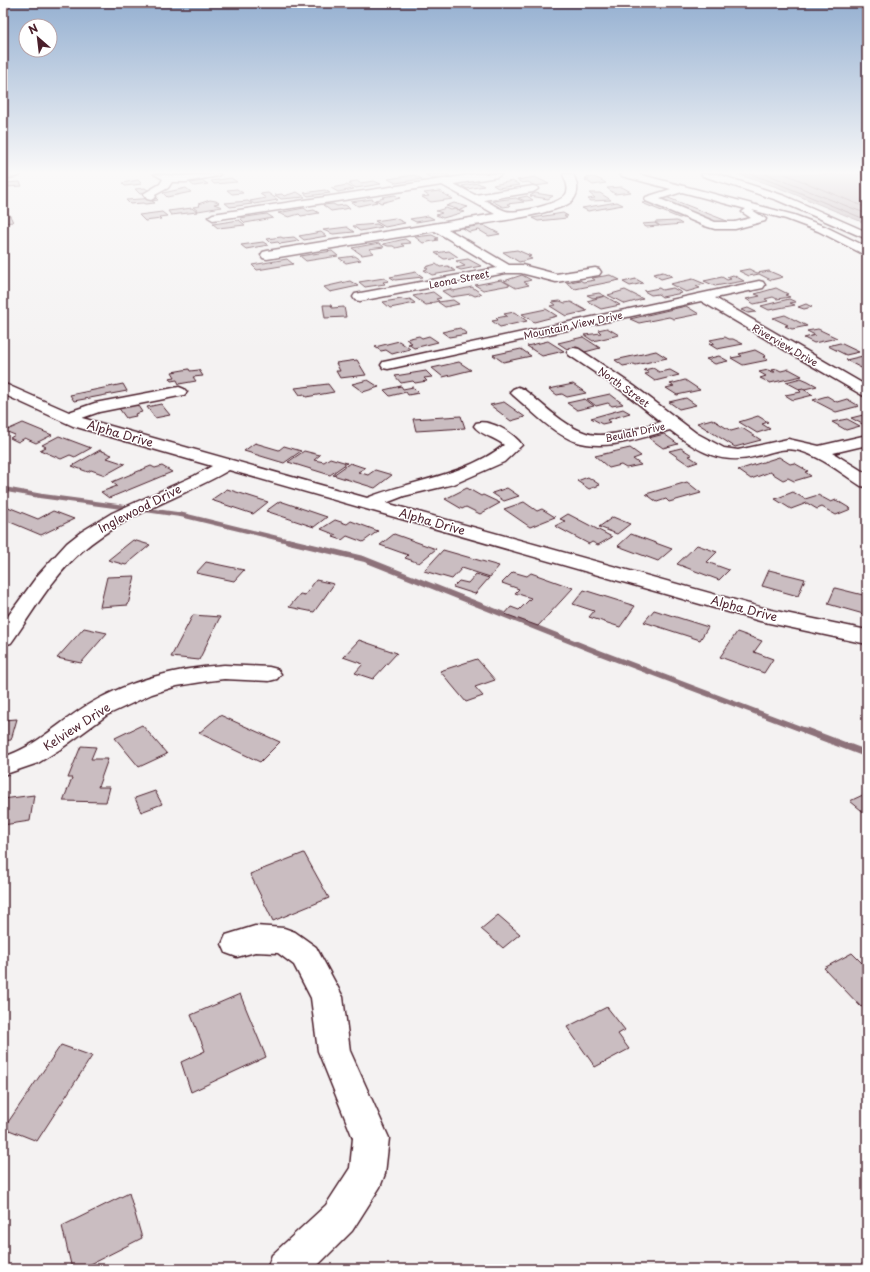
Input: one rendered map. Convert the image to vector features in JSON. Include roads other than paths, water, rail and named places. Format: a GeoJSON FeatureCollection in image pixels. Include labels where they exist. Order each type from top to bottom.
{"type":"FeatureCollection","features":[{"type":"Feature","properties":{"kind":"street"},"geometry":{"type":"LineString","coordinates":[[268,255],[399,233]]}},
{"type":"Feature","properties":{"kind":"street","name":"Leona Street"},"geometry":{"type":"LineString","coordinates":[[360,297],[504,269],[503,266],[448,233]]}},
{"type":"Feature","properties":{"kind":"street"},"geometry":{"type":"LineString","coordinates":[[829,233],[867,252]]}},
{"type":"Feature","properties":{"kind":"street"},"geometry":{"type":"LineString","coordinates":[[504,269],[522,269],[556,278],[595,272]]}},
{"type":"Feature","properties":{"kind":"street","name":"Mountain View Drive"},"geometry":{"type":"LineString","coordinates":[[388,365],[759,285]]}},
{"type":"Feature","properties":{"kind":"street","name":"Riverview Drive"},"geometry":{"type":"LineString","coordinates":[[703,297],[867,392]]}},
{"type":"Feature","properties":{"kind":"street","name":"North Street"},"geometry":{"type":"LineString","coordinates":[[574,352],[629,389],[673,424]]}},
{"type":"Feature","properties":{"kind":"street","name":"Alpha Drive"},"geometry":{"type":"LineString","coordinates":[[3,388],[79,423],[768,616],[867,637]]}},
{"type":"Feature","properties":{"kind":"street"},"geometry":{"type":"LineString","coordinates":[[68,418],[95,408],[179,392]]}},
{"type":"Feature","properties":{"kind":"street","name":"Beulah Drive"},"geometry":{"type":"LineString","coordinates":[[518,392],[570,432],[587,439],[609,440],[673,424],[699,444],[720,453],[735,456],[772,446],[788,444],[805,447],[817,452],[867,482]]}},
{"type":"Feature","properties":{"kind":"street"},"geometry":{"type":"LineString","coordinates":[[368,504],[398,492],[448,480],[498,458],[514,445],[504,436],[482,426]]}},
{"type":"Feature","properties":{"kind":"street"},"geometry":{"type":"LineString","coordinates":[[817,452],[867,440]]}},
{"type":"Feature","properties":{"kind":"street","name":"Inglewood Drive"},"geometry":{"type":"LineString","coordinates":[[3,638],[56,565],[75,546],[98,529],[128,513],[200,480],[226,464]]}},
{"type":"Feature","properties":{"kind":"street","name":"Kelview Drive"},"geometry":{"type":"LineString","coordinates":[[3,766],[17,763],[50,745],[99,710],[132,694],[174,678],[223,672],[269,674]]}},
{"type":"Feature","properties":{"kind":"street"},"geometry":{"type":"LineString","coordinates":[[238,944],[255,939],[284,941],[305,956],[327,997],[334,1051],[371,1138],[368,1174],[339,1218],[286,1269]]}},
{"type":"Feature","properties":{"kind":"waterway"},"geometry":{"type":"LineString","coordinates":[[3,489],[41,496],[131,508]]}},
{"type":"Feature","properties":{"kind":"waterway"},"geometry":{"type":"LineString","coordinates":[[140,509],[182,515],[293,542]]}},
{"type":"Feature","properties":{"kind":"waterway"},"geometry":{"type":"LineString","coordinates":[[288,541],[364,559],[600,653],[809,732]]}},
{"type":"Feature","properties":{"kind":"waterway"},"geometry":{"type":"LineString","coordinates":[[806,731],[867,754]]}}]}
